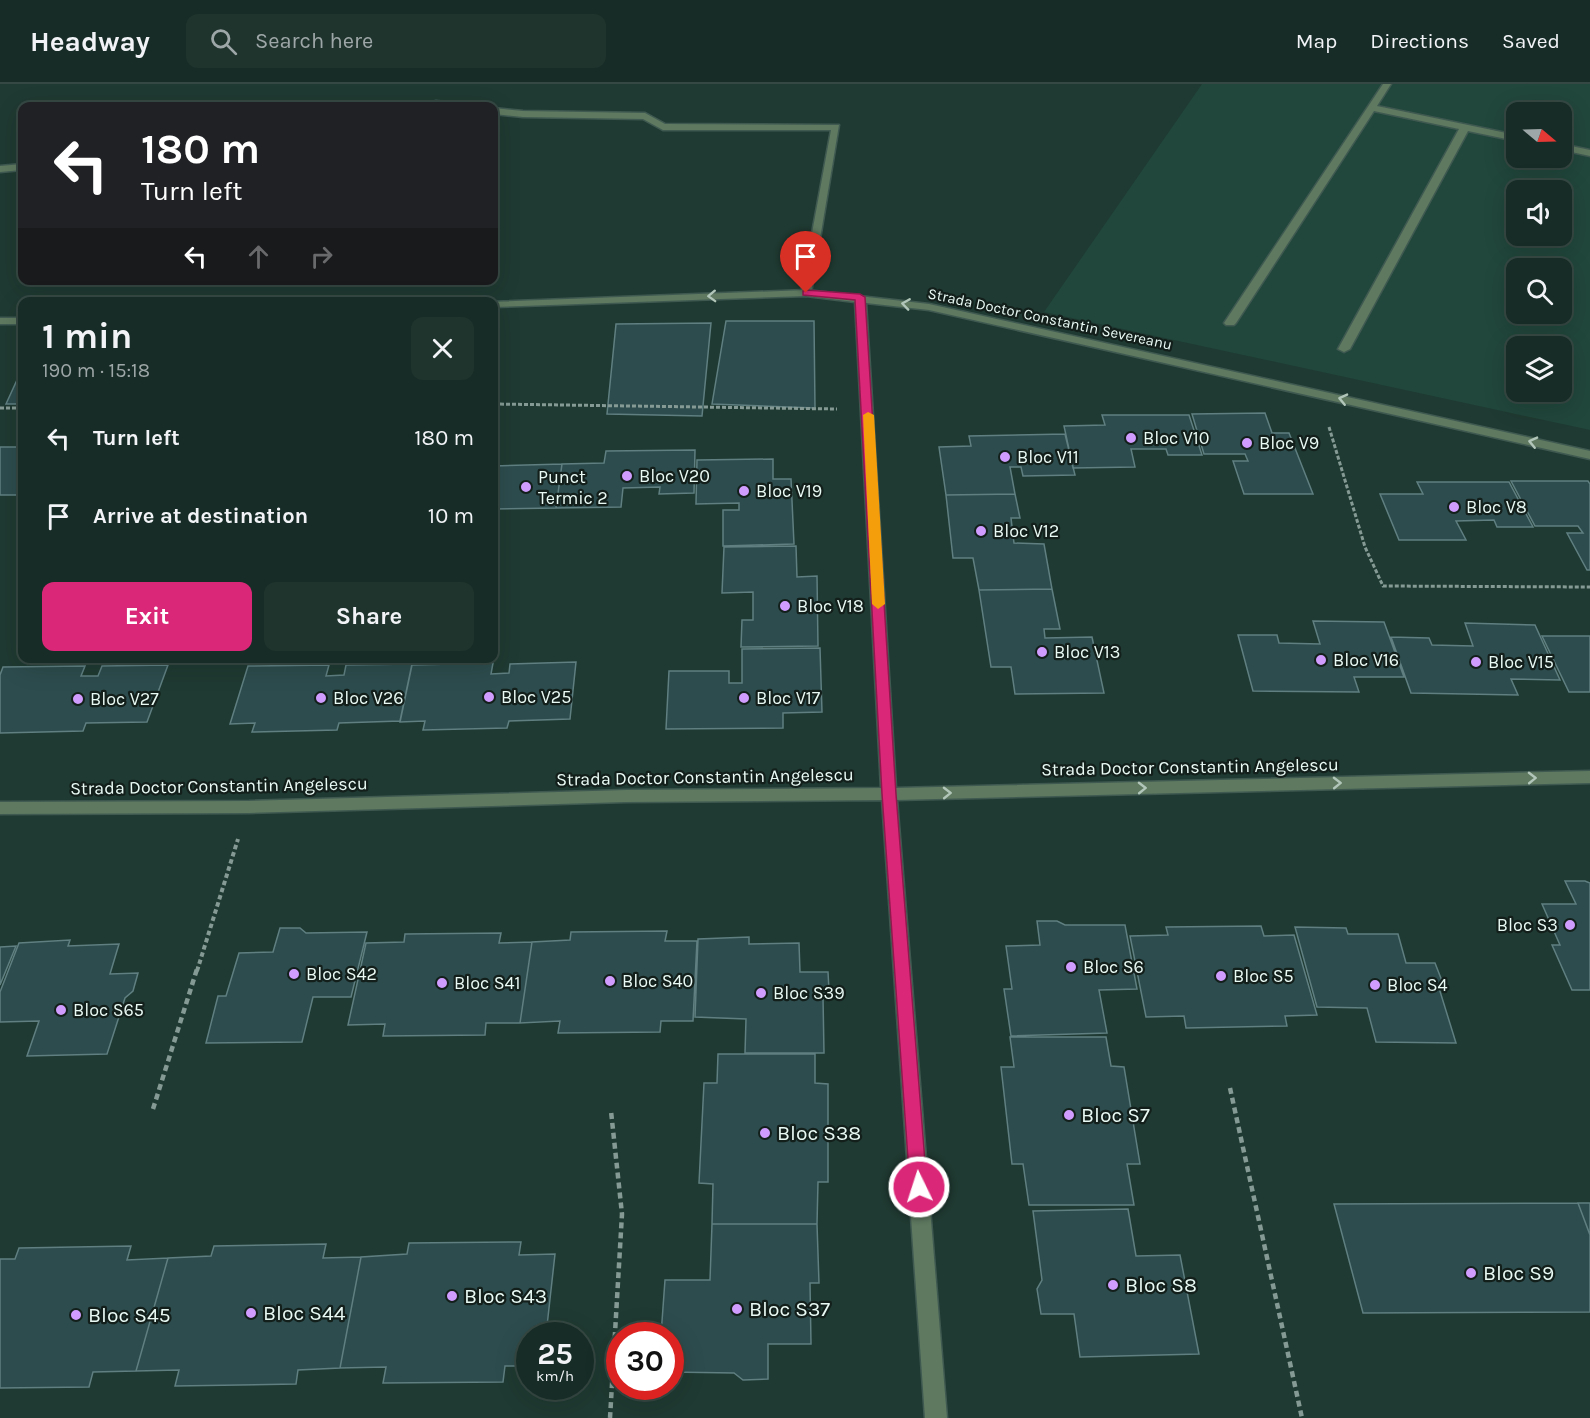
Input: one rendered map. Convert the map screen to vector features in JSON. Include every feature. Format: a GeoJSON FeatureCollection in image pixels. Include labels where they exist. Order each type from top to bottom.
{"type":"FeatureCollection","features":[{"type":"Feature","properties":{"kind":"street"},"geometry":{"type":"LineString","coordinates":[[1230,323],[1387,84]]}},
{"type":"Feature","properties":{"kind":"street"},"geometry":{"type":"LineString","coordinates":[[1371,108],[1506,136]]}},
{"type":"Feature","properties":{"kind":"street"},"geometry":{"type":"LineString","coordinates":[[498,111],[523,114],[645,116],[663,127],[836,127],[806,293]]}},
{"type":"Feature","properties":{"kind":"street"},"geometry":{"type":"LineString","coordinates":[[1344,348],[1465,127]]}},
{"type":"Feature","properties":{"kind":"street"},"geometry":{"type":"LineString","coordinates":[[1572,149],[1590,153]]}},
{"type":"Feature","properties":{"kind":"street"},"geometry":{"type":"LineString","coordinates":[[0,169],[18,167]]}},
{"type":"Feature","properties":{"kind":"street","name":"Strada Doctor Constantin Severeanu"},"geometry":{"type":"LineString","coordinates":[[498,304],[806,293],[860,297],[929,307],[1590,455]]}},
{"type":"Feature","properties":{"kind":"street"},"geometry":{"type":"LineString","coordinates":[[860,297],[889,794],[936,1418]]}},
{"type":"Feature","properties":{"kind":"street"},"geometry":{"type":"LineString","coordinates":[[0,321],[18,321]]}},
{"type":"Feature","properties":{"kind":"street","name":"Strada Doctor Constantin Angelescu"},"geometry":{"type":"LineString","coordinates":[[0,808],[249,807],[626,796],[889,794],[1590,777]]}},
{"type":"Feature","properties":{"kind":"path"},"geometry":{"type":"LineString","coordinates":[[1320,394],[1365,547],[1383,586],[1590,587]]}},
{"type":"Feature","properties":{"kind":"path"},"geometry":{"type":"LineString","coordinates":[[498,404],[868,409]]}},
{"type":"Feature","properties":{"kind":"path"},"geometry":{"type":"LineString","coordinates":[[0,408],[18,408]]}},
{"type":"Feature","properties":{"kind":"path"},"geometry":{"type":"LineString","coordinates":[[153,1109],[249,807]]}},
{"type":"Feature","properties":{"kind":"path"},"geometry":{"type":"LineString","coordinates":[[1230,1088],[1302,1418]]}},
{"type":"Feature","properties":{"kind":"path"},"geometry":{"type":"LineString","coordinates":[[610,1418],[622,1214],[611,1111]]}},
{"type":"Feature","properties":{"kind":"shaded area"},"geometry":{"type":"Polygon","coordinates":[[[1202,84],[1590,84],[1590,430],[1044,312],[1202,84]]]}},
{"type":"Feature","properties":{"kind":"building"},"geometry":{"type":"Polygon","coordinates":[[[726,321],[814,321],[815,408],[712,404],[726,321]]]}},
{"type":"Feature","properties":{"kind":"building"},"geometry":{"type":"Polygon","coordinates":[[[711,323],[702,416],[607,414],[616,324],[711,323]]]}},
{"type":"Feature","properties":{"kind":"building"},"geometry":{"type":"Polygon","coordinates":[[[18,378],[18,404],[6,404],[18,378]]]}},
{"type":"Feature","properties":{"kind":"building","name":"Bloc V9"},"geometry":{"type":"Polygon","coordinates":[[[1265,413],[1272,433],[1289,433],[1313,494],[1244,494],[1233,461],[1248,461],[1245,454],[1204,454],[1192,414],[1265,413]]]}},
{"type":"Feature","properties":{"kind":"building","name":"Bloc V10"},"geometry":{"type":"Polygon","coordinates":[[[1102,415],[1189,415],[1202,455],[1168,455],[1166,449],[1131,449],[1135,467],[1073,468],[1064,426],[1105,425],[1102,415]]]}},
{"type":"Feature","properties":{"kind":"building","name":"Bloc V11"},"geometry":{"type":"Polygon","coordinates":[[[1065,434],[1075,475],[1023,476],[1021,467],[1010,467],[1015,494],[946,495],[939,447],[971,446],[969,436],[1065,434]]]}},
{"type":"Feature","properties":{"kind":"building"},"geometry":{"type":"Polygon","coordinates":[[[0,447],[18,447],[18,495],[0,495],[0,447]]]}},
{"type":"Feature","properties":{"kind":"building","name":"Bloc V20"},"geometry":{"type":"Polygon","coordinates":[[[695,450],[694,493],[659,494],[660,487],[623,488],[621,507],[556,508],[562,464],[604,463],[606,451],[695,450]]]}},
{"type":"Feature","properties":{"kind":"building","name":"Bloc V19"},"geometry":{"type":"Polygon","coordinates":[[[773,459],[773,479],[791,479],[794,544],[723,546],[723,510],[739,510],[739,503],[696,504],[697,460],[773,459]]]}},
{"type":"Feature","properties":{"kind":"building","name":"Punct Termic 2"},"geometry":{"type":"Polygon","coordinates":[[[562,464],[556,508],[498,509],[498,466],[562,464]]]}},
{"type":"Feature","properties":{"kind":"building"},"geometry":{"type":"Polygon","coordinates":[[[1511,481],[1588,481],[1590,484],[1590,570],[1587,570],[1567,533],[1583,533],[1578,526],[1535,526],[1511,481]]]}},
{"type":"Feature","properties":{"kind":"building","name":"Bloc V8"},"geometry":{"type":"Polygon","coordinates":[[[1417,482],[1509,482],[1533,527],[1497,527],[1494,520],[1456,521],[1466,540],[1399,540],[1380,494],[1423,494],[1417,482]]]}},
{"type":"Feature","properties":{"kind":"building","name":"Bloc V12"},"geometry":{"type":"Polygon","coordinates":[[[1015,494],[1020,518],[1011,518],[1014,543],[1044,544],[1052,589],[979,590],[973,558],[953,558],[946,495],[1015,494]]]}},
{"type":"Feature","properties":{"kind":"building","name":"Bloc V18"},"geometry":{"type":"Polygon","coordinates":[[[796,546],[797,577],[817,576],[818,646],[741,647],[742,620],[753,620],[753,592],[722,593],[724,547],[796,546]]]}},
{"type":"Feature","properties":{"kind":"building","name":"Bloc V13"},"geometry":{"type":"Polygon","coordinates":[[[1052,589],[1060,629],[1044,629],[1045,638],[1092,637],[1104,693],[1015,694],[1011,667],[991,667],[979,590],[1052,589]]]}},
{"type":"Feature","properties":{"kind":"building","name":"Bloc V16"},"geometry":{"type":"Polygon","coordinates":[[[1313,621],[1384,622],[1404,677],[1354,677],[1359,692],[1253,691],[1238,635],[1277,635],[1279,643],[1320,644],[1313,621]]]}},
{"type":"Feature","properties":{"kind":"building","name":"Bloc V15"},"geometry":{"type":"Polygon","coordinates":[[[1465,623],[1535,625],[1560,680],[1511,679],[1518,695],[1411,693],[1391,637],[1429,638],[1432,645],[1473,646],[1465,623]]]}},
{"type":"Feature","properties":{"kind":"building"},"geometry":{"type":"Polygon","coordinates":[[[1542,636],[1590,636],[1590,692],[1569,692],[1542,636]]]}},
{"type":"Feature","properties":{"kind":"building","name":"Bloc V17"},"geometry":{"type":"Polygon","coordinates":[[[820,648],[822,712],[783,713],[783,728],[666,729],[669,671],[729,671],[729,683],[742,683],[742,649],[820,648]]]}},
{"type":"Feature","properties":{"kind":"building","name":"Bloc V25"},"geometry":{"type":"Polygon","coordinates":[[[576,662],[570,719],[509,721],[507,728],[423,730],[425,721],[400,722],[412,665],[493,663],[491,674],[509,673],[510,664],[576,662]]]}},
{"type":"Feature","properties":{"kind":"building","name":"Bloc V26"},"geometry":{"type":"Polygon","coordinates":[[[412,664],[400,721],[339,723],[337,730],[252,732],[255,723],[230,724],[248,666],[329,665],[326,676],[344,675],[346,665],[412,664]]]}},
{"type":"Feature","properties":{"kind":"building","name":"Bloc V27"},"geometry":{"type":"Polygon","coordinates":[[[168,665],[147,722],[86,723],[83,731],[0,733],[0,675],[3,667],[85,666],[81,676],[98,676],[102,666],[168,665]]]}},
{"type":"Feature","properties":{"kind":"building","name":"Bloc S3"},"geometry":{"type":"Polygon","coordinates":[[[1565,881],[1590,883],[1590,990],[1572,990],[1552,945],[1560,945],[1542,904],[1576,904],[1565,881]]]}},
{"type":"Feature","properties":{"kind":"building","name":"Bloc S6"},"geometry":{"type":"Polygon","coordinates":[[[1037,921],[1057,921],[1065,925],[1125,925],[1137,989],[1099,990],[1107,1033],[1011,1036],[1004,989],[1012,989],[1006,946],[1040,945],[1037,921]]]}},
{"type":"Feature","properties":{"kind":"building","name":"Bloc S5"},"geometry":{"type":"Polygon","coordinates":[[[1261,926],[1264,936],[1294,935],[1317,1015],[1285,1016],[1287,1026],[1186,1028],[1184,1016],[1146,1017],[1130,936],[1168,935],[1166,927],[1261,926]]]}},
{"type":"Feature","properties":{"kind":"building","name":"Bloc S4"},"geometry":{"type":"Polygon","coordinates":[[[1295,927],[1346,928],[1348,934],[1398,934],[1406,963],[1435,963],[1442,981],[1439,988],[1456,1043],[1376,1042],[1367,1008],[1317,1007],[1295,927]]]}},
{"type":"Feature","properties":{"kind":"building","name":"Bloc S42"},"geometry":{"type":"Polygon","coordinates":[[[280,928],[300,928],[306,933],[367,932],[351,997],[313,997],[302,1042],[206,1043],[218,996],[226,996],[239,953],[273,952],[280,928]]]}},
{"type":"Feature","properties":{"kind":"building","name":"Bloc S40"},"geometry":{"type":"Polygon","coordinates":[[[667,931],[665,941],[697,941],[693,1021],[661,1021],[660,1032],[558,1033],[560,1021],[520,1023],[532,942],[570,940],[571,932],[667,931]]]}},
{"type":"Feature","properties":{"kind":"building","name":"Bloc S41"},"geometry":{"type":"Polygon","coordinates":[[[501,933],[499,943],[532,942],[520,1023],[486,1023],[485,1035],[383,1036],[385,1024],[348,1025],[366,943],[404,942],[405,934],[501,933]]]}},
{"type":"Feature","properties":{"kind":"building","name":"Bloc S39"},"geometry":{"type":"Polygon","coordinates":[[[749,937],[749,944],[799,943],[800,972],[828,972],[829,990],[823,997],[824,1053],[745,1053],[746,1019],[695,1017],[698,939],[749,937]]]}},
{"type":"Feature","properties":{"kind":"building","name":"Bloc S65"},"geometry":{"type":"Polygon","coordinates":[[[70,940],[68,946],[119,944],[110,974],[138,973],[133,991],[125,998],[107,1054],[27,1056],[39,1021],[0,1022],[0,992],[19,943],[70,940]]]}},
{"type":"Feature","properties":{"kind":"building"},"geometry":{"type":"Polygon","coordinates":[[[16,946],[0,985],[0,947],[16,946]]]}},
{"type":"Feature","properties":{"kind":"building","name":"Bloc S7"},"geometry":{"type":"Polygon","coordinates":[[[1010,1037],[1106,1037],[1111,1066],[1124,1067],[1140,1164],[1127,1164],[1134,1205],[1029,1205],[1023,1164],[1012,1164],[1001,1067],[1014,1067],[1010,1037]]]}},
{"type":"Feature","properties":{"kind":"building","name":"Bloc S38"},"geometry":{"type":"Polygon","coordinates":[[[718,1054],[815,1054],[815,1083],[828,1084],[828,1182],[818,1182],[817,1224],[712,1224],[713,1184],[699,1183],[704,1083],[717,1083],[718,1054]]]}},
{"type":"Feature","properties":{"kind":"building","name":"Bloc S9"},"geometry":{"type":"Polygon","coordinates":[[[1578,1203],[1590,1235],[1590,1312],[1363,1313],[1334,1204],[1578,1203]]]}},
{"type":"Feature","properties":{"kind":"building"},"geometry":{"type":"Polygon","coordinates":[[[1578,1203],[1590,1203],[1590,1235],[1578,1203]]]}},
{"type":"Feature","properties":{"kind":"building","name":"Bloc S8"},"geometry":{"type":"Polygon","coordinates":[[[1128,1209],[1136,1256],[1180,1255],[1199,1354],[1080,1357],[1074,1314],[1041,1314],[1037,1289],[1042,1280],[1033,1211],[1128,1209]]]}},
{"type":"Feature","properties":{"kind":"building","name":"Bloc S37"},"geometry":{"type":"Polygon","coordinates":[[[712,1224],[817,1224],[819,1283],[810,1283],[811,1344],[768,1344],[768,1379],[743,1380],[734,1373],[684,1372],[684,1322],[662,1322],[665,1280],[710,1280],[712,1224]]]}},
{"type":"Feature","properties":{"kind":"building","name":"Bloc S43"},"geometry":{"type":"Polygon","coordinates":[[[521,1242],[519,1255],[555,1254],[547,1322],[516,1322],[516,1366],[505,1366],[503,1382],[383,1383],[386,1367],[340,1368],[361,1257],[407,1254],[409,1243],[521,1242]]]}},
{"type":"Feature","properties":{"kind":"building","name":"Bloc S44"},"geometry":{"type":"Polygon","coordinates":[[[326,1244],[323,1258],[361,1257],[340,1368],[298,1370],[296,1384],[175,1386],[179,1370],[136,1371],[168,1258],[211,1256],[214,1246],[326,1244]]]}},
{"type":"Feature","properties":{"kind":"building","name":"Bloc S45"},"geometry":{"type":"Polygon","coordinates":[[[131,1246],[127,1260],[168,1258],[136,1371],[93,1372],[89,1387],[0,1388],[0,1259],[15,1259],[19,1248],[131,1246]]]}},
{"type":"Feature","properties":{"kind":"slow traffic"},"geometry":{"type":"LineString","coordinates":[[868,415],[878,604]]}},
{"type":"Feature","properties":{"kind":"place","name":"Bloc V10"},"geometry":{"type":"Point","coordinates":[1131,438]}},
{"type":"Feature","properties":{"kind":"place","name":"Bloc V9"},"geometry":{"type":"Point","coordinates":[1247,443]}},
{"type":"Feature","properties":{"kind":"place","name":"Bloc V11"},"geometry":{"type":"Point","coordinates":[1005,457]}},
{"type":"Feature","properties":{"kind":"place","name":"Bloc V20"},"geometry":{"type":"Point","coordinates":[627,476]}},
{"type":"Feature","properties":{"kind":"place","name":"Punct Termic 2"},"geometry":{"type":"Point","coordinates":[526,487]}},
{"type":"Feature","properties":{"kind":"place","name":"Bloc V19"},"geometry":{"type":"Point","coordinates":[744,491]}},
{"type":"Feature","properties":{"kind":"place","name":"Bloc V8"},"geometry":{"type":"Point","coordinates":[1454,507]}},
{"type":"Feature","properties":{"kind":"place","name":"Bloc V12"},"geometry":{"type":"Point","coordinates":[981,531]}},
{"type":"Feature","properties":{"kind":"place","name":"Bloc V18"},"geometry":{"type":"Point","coordinates":[785,606]}},
{"type":"Feature","properties":{"kind":"place","name":"Bloc V13"},"geometry":{"type":"Point","coordinates":[1042,652]}},
{"type":"Feature","properties":{"kind":"place","name":"Bloc V16"},"geometry":{"type":"Point","coordinates":[1321,660]}},
{"type":"Feature","properties":{"kind":"place","name":"Bloc V15"},"geometry":{"type":"Point","coordinates":[1476,662]}},
{"type":"Feature","properties":{"kind":"place","name":"Bloc V25"},"geometry":{"type":"Point","coordinates":[489,697]}},
{"type":"Feature","properties":{"kind":"place","name":"Bloc V26"},"geometry":{"type":"Point","coordinates":[321,698]}},
{"type":"Feature","properties":{"kind":"place","name":"Bloc V17"},"geometry":{"type":"Point","coordinates":[744,698]}},
{"type":"Feature","properties":{"kind":"place","name":"Bloc V27"},"geometry":{"type":"Point","coordinates":[78,699]}},
{"type":"Feature","properties":{"kind":"place","name":"Bloc S3"},"geometry":{"type":"Point","coordinates":[1570,925]}},
{"type":"Feature","properties":{"kind":"place","name":"Bloc S6"},"geometry":{"type":"Point","coordinates":[1071,967]}},
{"type":"Feature","properties":{"kind":"place","name":"Bloc S42"},"geometry":{"type":"Point","coordinates":[294,974]}},
{"type":"Feature","properties":{"kind":"place","name":"Bloc S5"},"geometry":{"type":"Point","coordinates":[1221,976]}},
{"type":"Feature","properties":{"kind":"place","name":"Bloc S40"},"geometry":{"type":"Point","coordinates":[610,981]}},
{"type":"Feature","properties":{"kind":"place","name":"Bloc S41"},"geometry":{"type":"Point","coordinates":[442,983]}},
{"type":"Feature","properties":{"kind":"place","name":"Bloc S4"},"geometry":{"type":"Point","coordinates":[1375,985]}},
{"type":"Feature","properties":{"kind":"place","name":"Bloc S39"},"geometry":{"type":"Point","coordinates":[761,993]}},
{"type":"Feature","properties":{"kind":"place","name":"Bloc S65"},"geometry":{"type":"Point","coordinates":[61,1010]}},
{"type":"Feature","properties":{"kind":"place","name":"Bloc S7"},"geometry":{"type":"Point","coordinates":[1069,1115]}},
{"type":"Feature","properties":{"kind":"place","name":"Bloc S38"},"geometry":{"type":"Point","coordinates":[765,1133]}},
{"type":"Feature","properties":{"kind":"place","name":"Bloc S9"},"geometry":{"type":"Point","coordinates":[1471,1273]}},
{"type":"Feature","properties":{"kind":"place","name":"Bloc S8"},"geometry":{"type":"Point","coordinates":[1113,1285]}},
{"type":"Feature","properties":{"kind":"place","name":"Bloc S43"},"geometry":{"type":"Point","coordinates":[452,1296]}},
{"type":"Feature","properties":{"kind":"place","name":"Bloc S37"},"geometry":{"type":"Point","coordinates":[737,1309]}},
{"type":"Feature","properties":{"kind":"place","name":"Bloc S44"},"geometry":{"type":"Point","coordinates":[251,1313]}},
{"type":"Feature","properties":{"kind":"place","name":"Bloc S45"},"geometry":{"type":"Point","coordinates":[76,1315]}},
{"type":"Feature","properties":{"kind":"route"},"geometry":{"type":"LineString","coordinates":[[806,293],[860,297],[889,794],[919,1187]]}}]}
